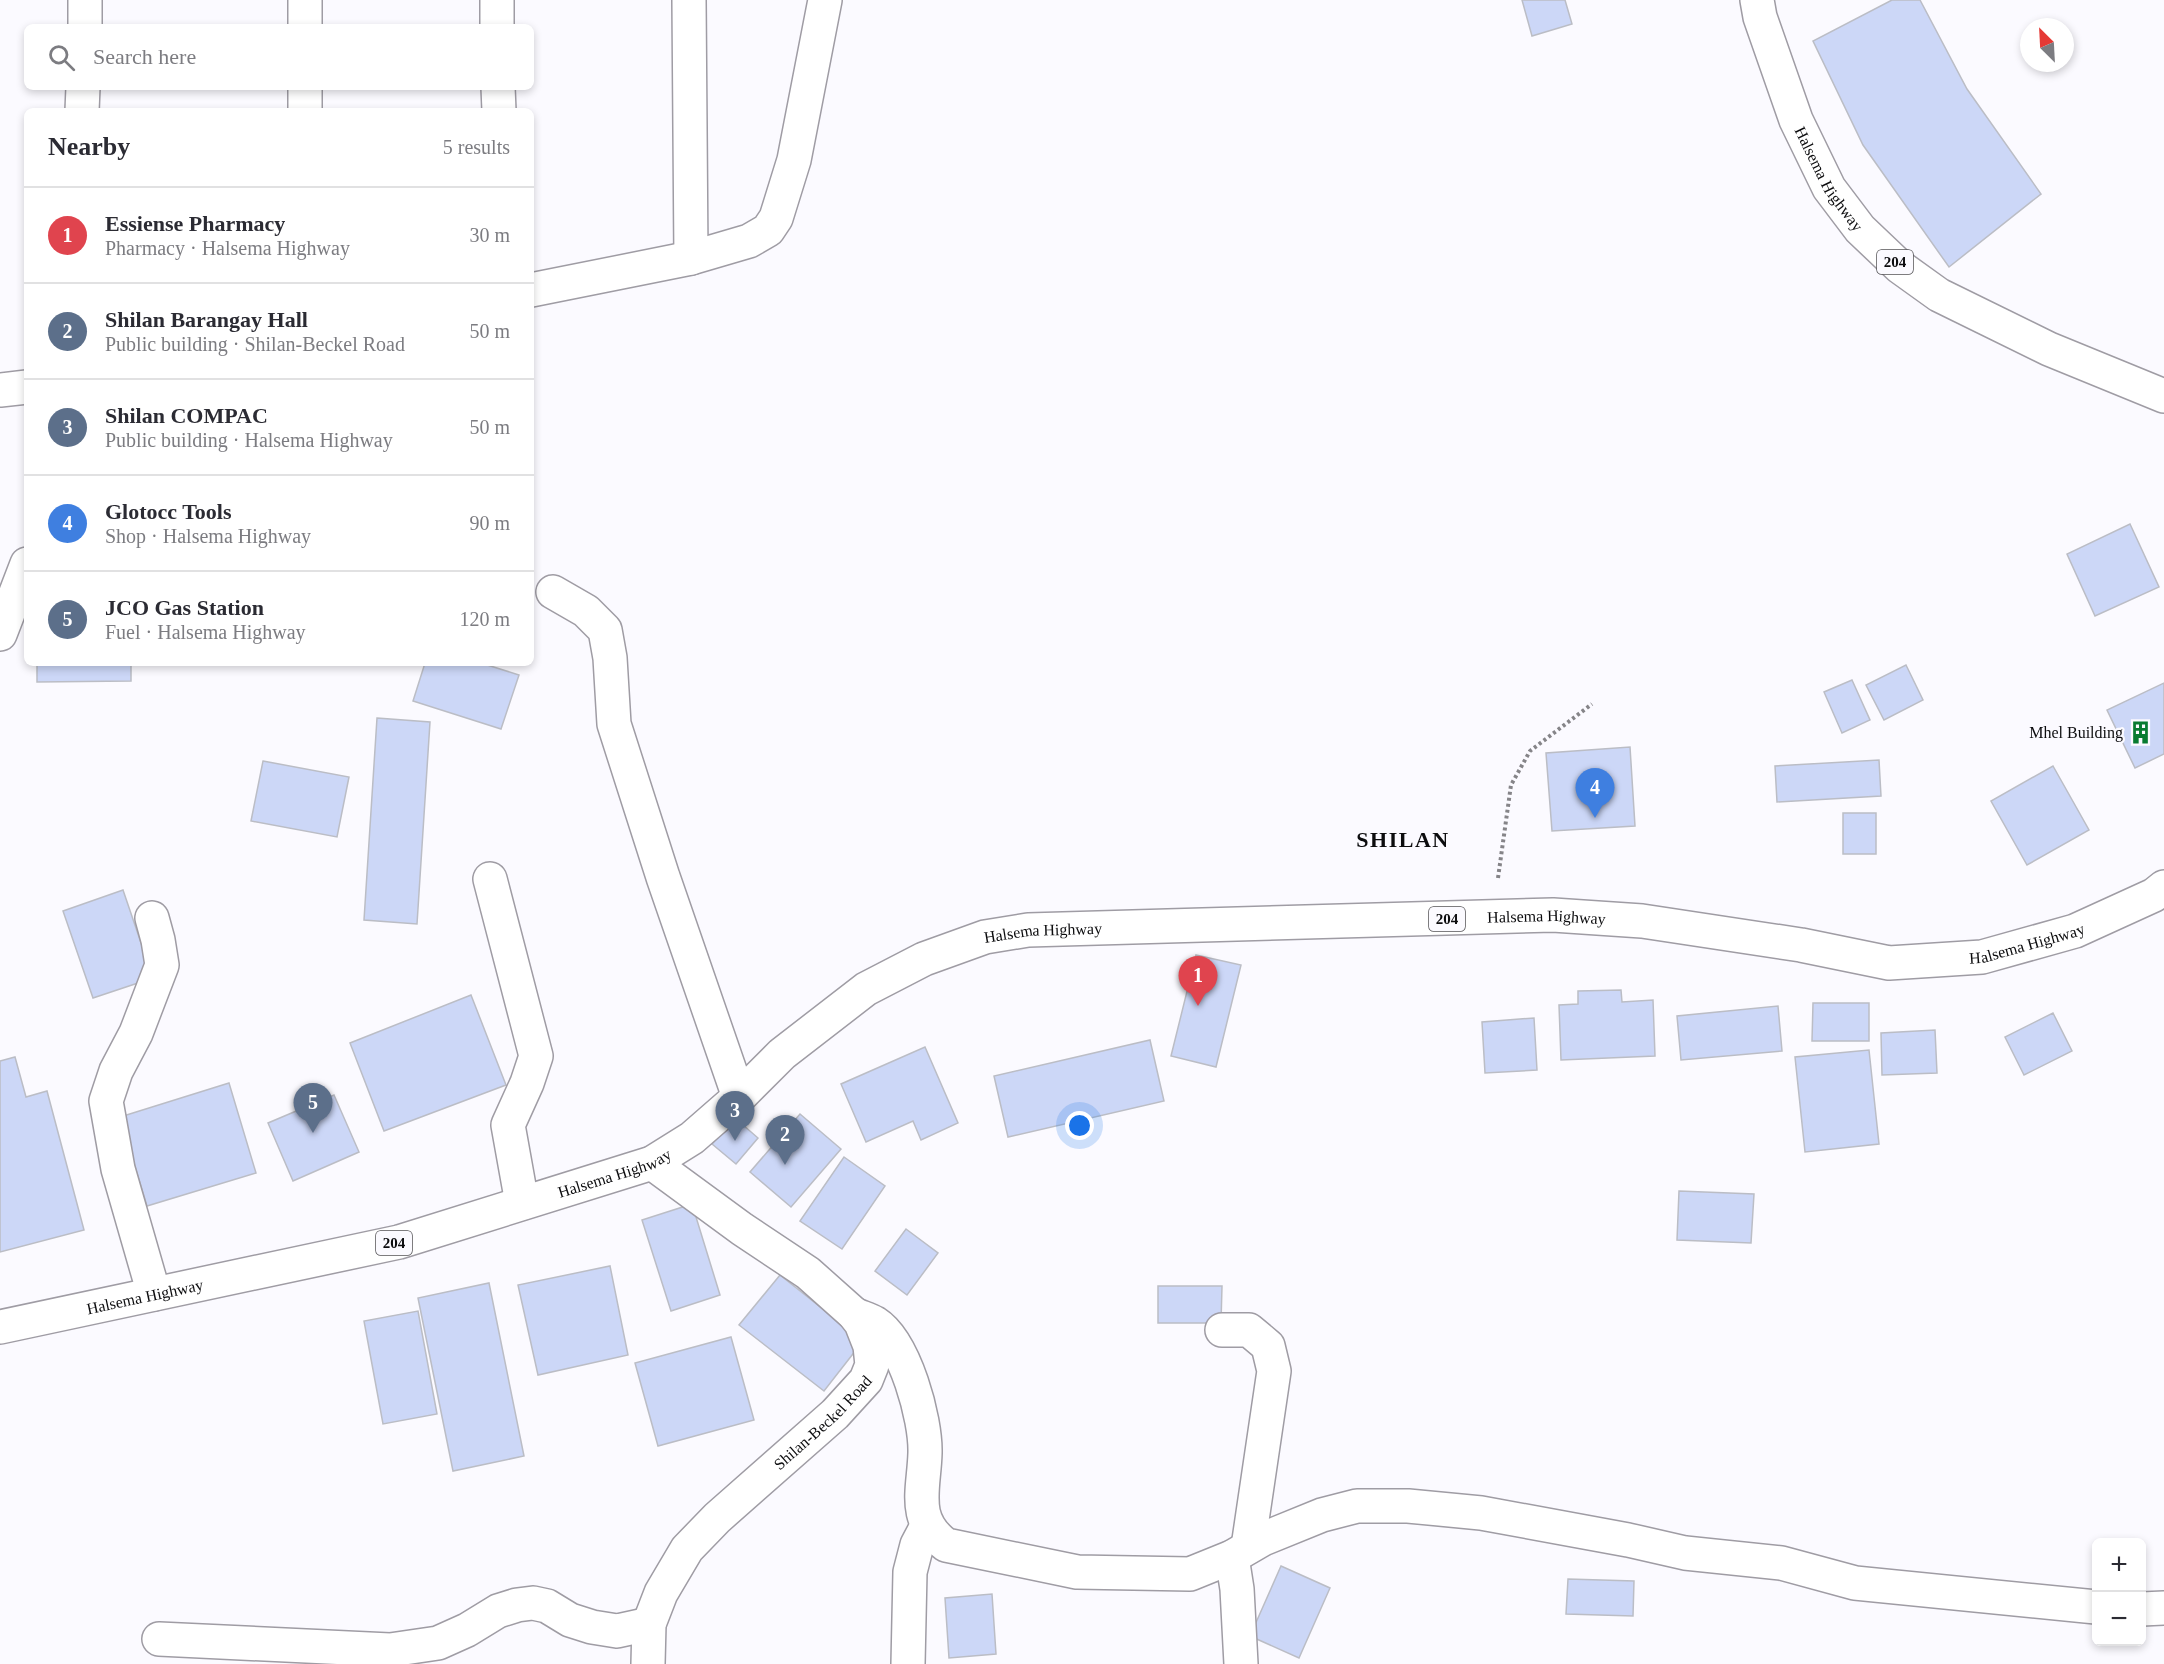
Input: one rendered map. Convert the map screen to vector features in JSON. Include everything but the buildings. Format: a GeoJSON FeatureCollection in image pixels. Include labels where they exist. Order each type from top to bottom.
{"type":"FeatureCollection","features":[{"type":"Feature","properties":{"kind":"main road"},"geometry":{"type":"LineString","coordinates":[[85,0],[85,24]]}},
{"type":"Feature","properties":{"kind":"main road"},"geometry":{"type":"LineString","coordinates":[[304,0],[305,24]]}},
{"type":"Feature","properties":{"kind":"main road"},"geometry":{"type":"LineString","coordinates":[[497,0],[497,24]]}},
{"type":"Feature","properties":{"kind":"main road"},"geometry":{"type":"LineString","coordinates":[[689,0],[691,258]]}},
{"type":"Feature","properties":{"kind":"main road"},"geometry":{"type":"LineString","coordinates":[[534,289],[691,258],[749,241],[768,230],[776,218],[794,160],[825,0]]}},
{"type":"Feature","properties":{"kind":"main road","name":"Halsema Highway"},"geometry":{"type":"LineString","coordinates":[[1757,0],[1760,17],[1796,120],[1829,188],[1860,229],[1900,267],[1939,295],[2049,349],[2164,396]]}},
{"type":"Feature","properties":{"kind":"main road"},"geometry":{"type":"LineString","coordinates":[[82,108],[83,90]]}},
{"type":"Feature","properties":{"kind":"main road"},"geometry":{"type":"LineString","coordinates":[[305,90],[306,108]]}},
{"type":"Feature","properties":{"kind":"main road"},"geometry":{"type":"LineString","coordinates":[[498,90],[499,108]]}},
{"type":"Feature","properties":{"kind":"main road"},"geometry":{"type":"LineString","coordinates":[[0,390],[24,387]]}},
{"type":"Feature","properties":{"kind":"main road"},"geometry":{"type":"LineString","coordinates":[[0,634],[24,572]]}},
{"type":"Feature","properties":{"kind":"main road"},"geometry":{"type":"LineString","coordinates":[[554,592],[586,611],[605,630],[610,658],[614,724],[663,877],[739,1097]]}},
{"type":"Feature","properties":{"kind":"main road"},"geometry":{"type":"LineString","coordinates":[[490,879],[536,1056],[527,1083],[508,1125],[522,1203]]}},
{"type":"Feature","properties":{"kind":"main road","name":"Halsema Highway"},"geometry":{"type":"LineString","coordinates":[[0,1327],[399,1242],[652,1163],[693,1138],[782,1054],[866,989],[924,959],[985,937],[1028,930],[1554,915],[1642,921],[1801,945],[1889,963],[1983,957],[2075,931],[2154,895],[2164,887]]}},
{"type":"Feature","properties":{"kind":"main road"},"geometry":{"type":"LineString","coordinates":[[152,918],[162,964],[136,1033],[116,1071],[106,1101],[118,1169],[154,1294]]}},
{"type":"Feature","properties":{"kind":"main road","name":"Shilan-Beckel Road"},"geometry":{"type":"LineString","coordinates":[[648,1664],[649,1624],[661,1593],[687,1549],[717,1518],[835,1414],[866,1380],[872,1365],[870,1346],[861,1323],[854,1314],[808,1273],[742,1229],[652,1163]]}},
{"type":"Feature","properties":{"kind":"main road"},"geometry":{"type":"LineString","coordinates":[[854,1314],[876,1323],[888,1336],[899,1352],[909,1376],[919,1407],[926,1450],[921,1498],[922,1511],[927,1526],[935,1537],[946,1545],[1077,1572],[1190,1574],[1263,1539],[1322,1515],[1357,1506],[1408,1506],[1481,1513],[1685,1553],[1781,1563],[1855,1583],[2092,1607]]}},
{"type":"Feature","properties":{"kind":"main road"},"geometry":{"type":"LineString","coordinates":[[1222,1330],[1249,1330],[1268,1346],[1274,1371],[1240,1552],[1237,1588],[1241,1664]]}},
{"type":"Feature","properties":{"kind":"main road"},"geometry":{"type":"LineString","coordinates":[[908,1664],[910,1572],[917,1545],[927,1526]]}},
{"type":"Feature","properties":{"kind":"main road"},"geometry":{"type":"LineString","coordinates":[[159,1639],[390,1650],[438,1643],[498,1611],[533,1603],[547,1606],[570,1620],[592,1628],[617,1631],[649,1624]]}},
{"type":"Feature","properties":{"kind":"main road"},"geometry":{"type":"LineString","coordinates":[[2146,1609],[2164,1608]]}},
{"type":"Feature","properties":{"kind":"path"},"geometry":{"type":"LineString","coordinates":[[1492,917],[1511,784],[1530,752],[1592,704]]}},
{"type":"Feature","properties":{"kind":"place","name":"Mhel Building"},"geometry":{"type":"Point","coordinates":[2141,732]}},
{"type":"Feature","properties":{"kind":"place","name":"Glotocc Tools"},"geometry":{"type":"Point","coordinates":[1595,818]}},
{"type":"Feature","properties":{"kind":"place","name":"Essiense Pharmacy"},"geometry":{"type":"Point","coordinates":[1198,1006]}},
{"type":"Feature","properties":{"kind":"place","name":"JCO Gas Station"},"geometry":{"type":"Point","coordinates":[313,1133]}},
{"type":"Feature","properties":{"kind":"place","name":"Shilan COMPAC"},"geometry":{"type":"Point","coordinates":[735,1141]}},
{"type":"Feature","properties":{"kind":"place","name":"Shilan Barangay Hall"},"geometry":{"type":"Point","coordinates":[785,1165]}},
{"type":"Feature","properties":{"kind":"district","name":"SHILAN"},"geometry":{"type":"Point","coordinates":[1403,839]}}]}
